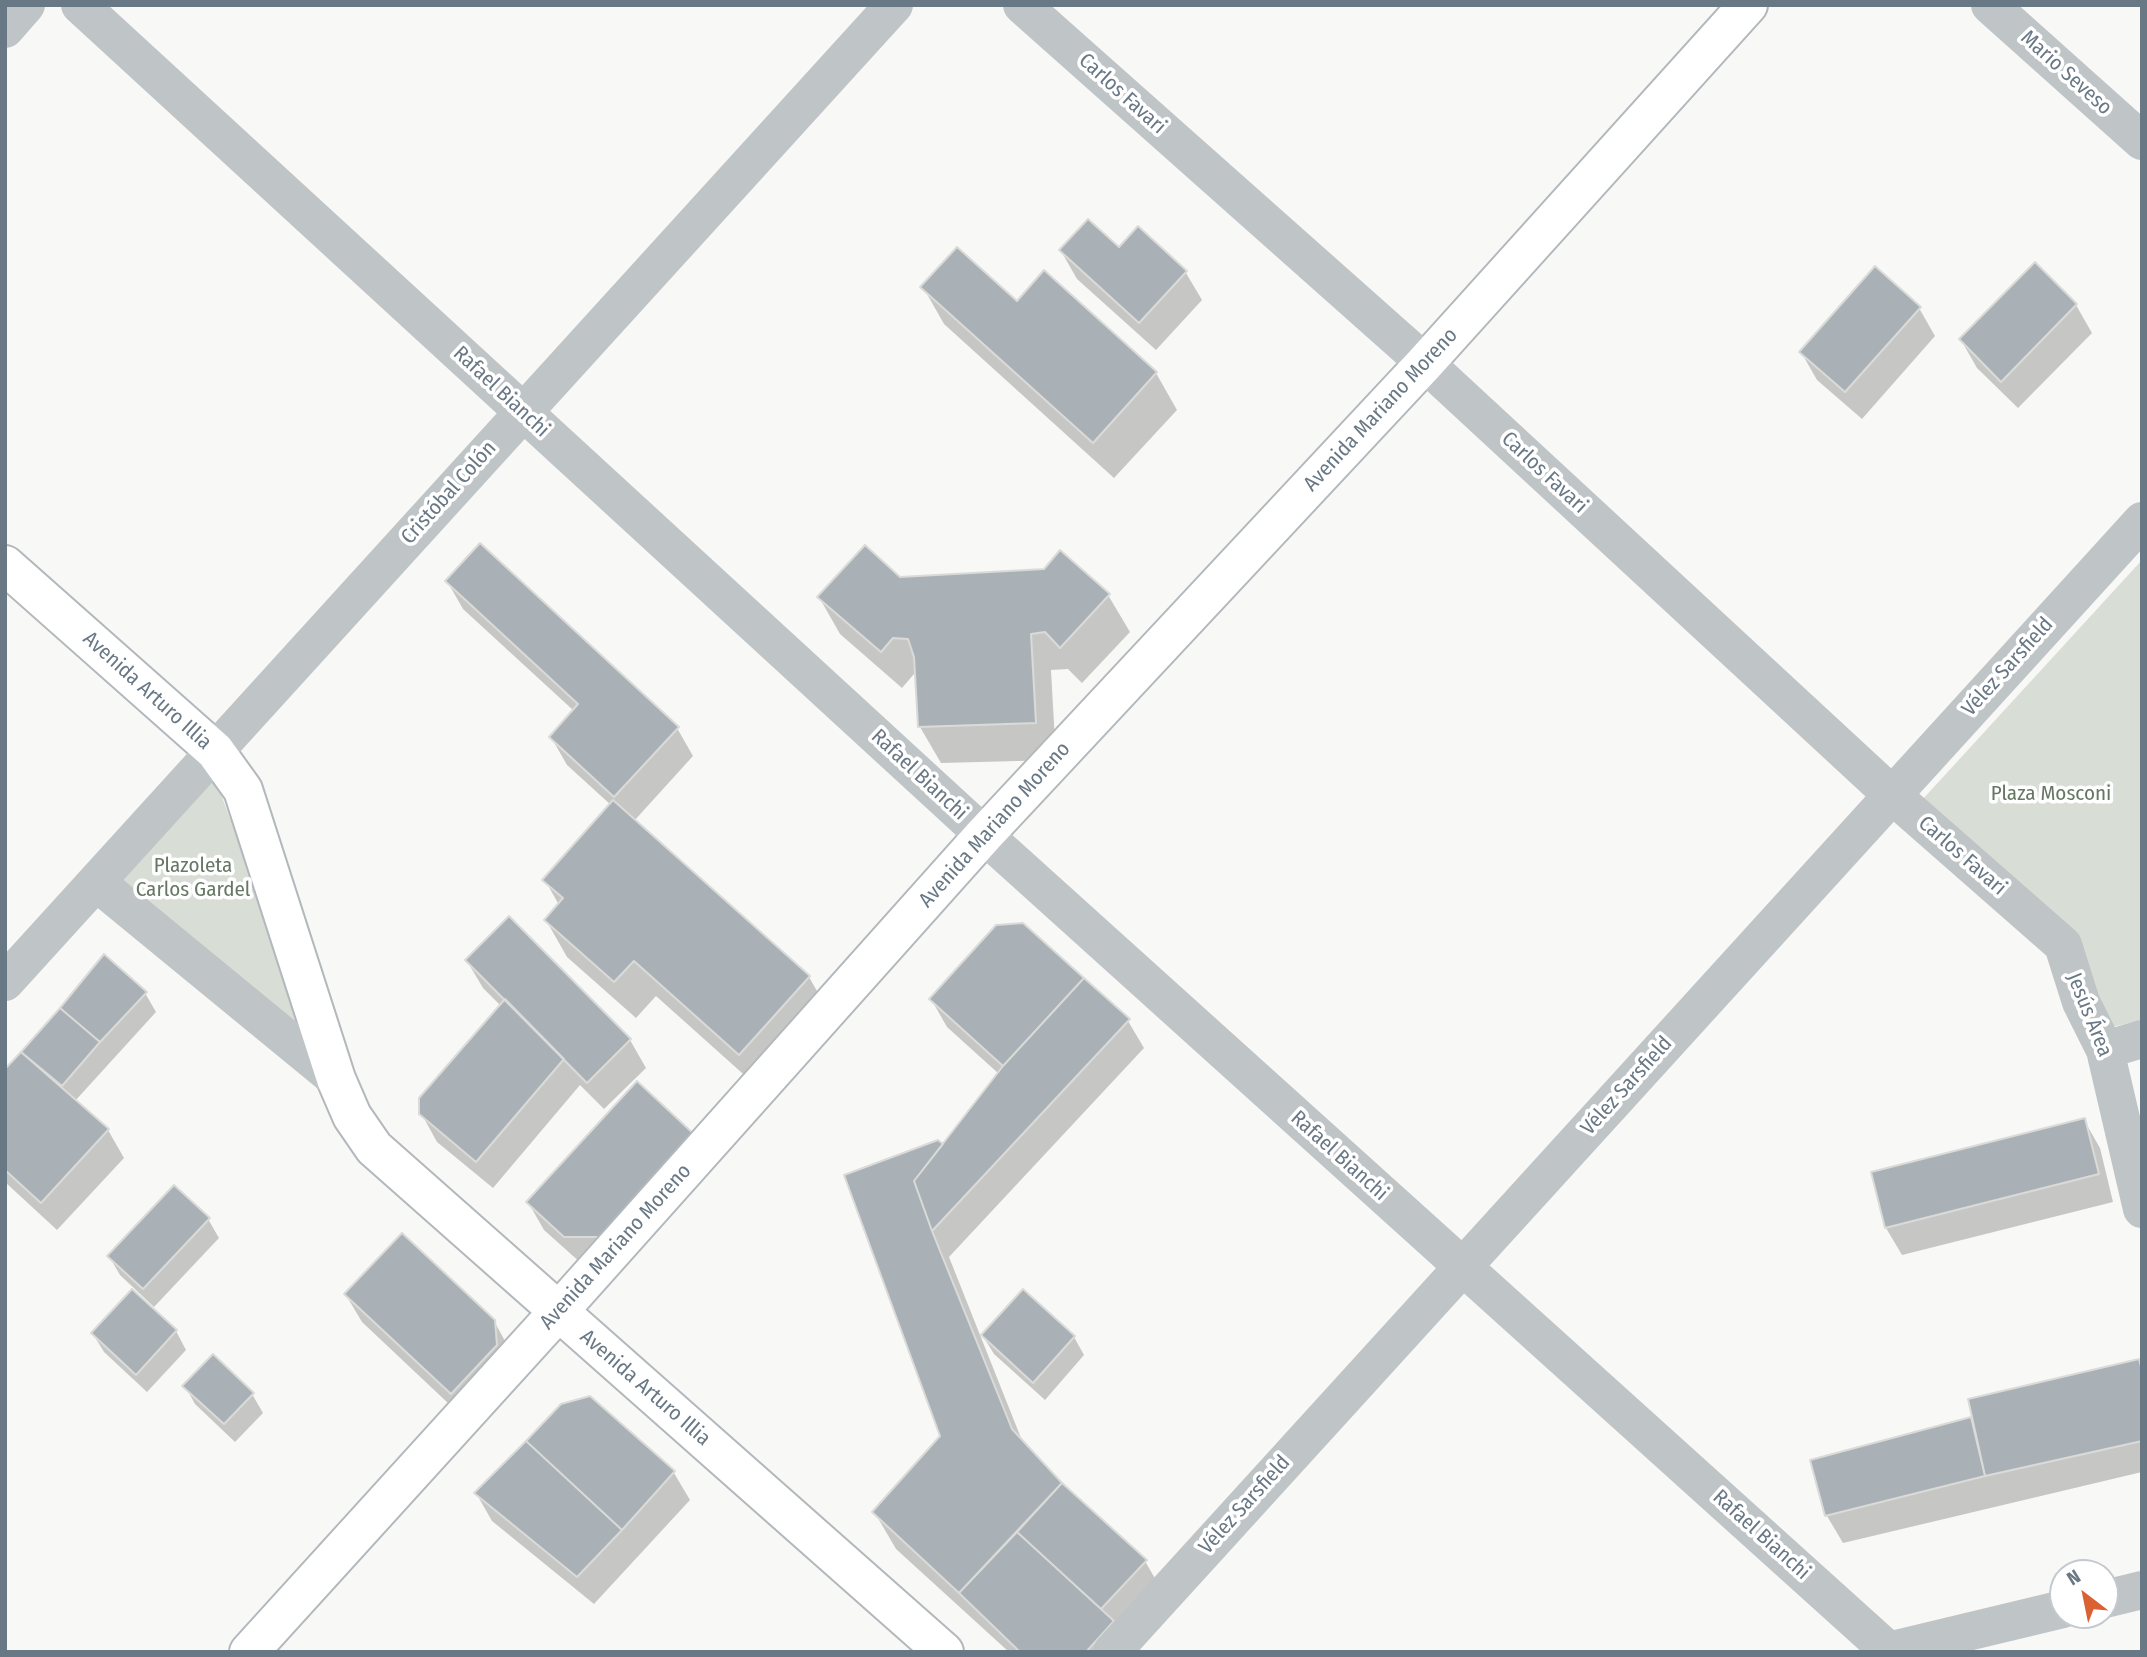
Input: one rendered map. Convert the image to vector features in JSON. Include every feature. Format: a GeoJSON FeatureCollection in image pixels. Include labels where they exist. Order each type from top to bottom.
{"type":"FeatureCollection","features":[{"type":"Feature","properties":{"kind":"main road","name":"Avenida Mariano Moreno"},"geometry":{"type":"LineString","coordinates":[[249,1652],[558,1312],[984,835],[1425,363],[1748,5]]}},
{"type":"Feature","properties":{"kind":"main road","name":"Avenida Arturo Illia"},"geometry":{"type":"LineString","coordinates":[[5,565],[215,751],[243,790],[336,1079],[352,1116],[374,1148],[944,1652]]}},
{"type":"Feature","properties":{"kind":"street"},"geometry":{"type":"LineString","coordinates":[[5,29],[26,5]]}},
{"type":"Feature","properties":{"kind":"street","name":"Rafael Bianchi"},"geometry":{"type":"LineString","coordinates":[[80,5],[984,835],[1887,1651]]}},
{"type":"Feature","properties":{"kind":"street","name":"Cristóbal Colón"},"geometry":{"type":"LineString","coordinates":[[5,982],[894,5]]}},
{"type":"Feature","properties":{"kind":"street","name":"Carlos Favari"},"geometry":{"type":"LineString","coordinates":[[1021,5],[1425,363],[1892,794],[2063,945]]}},
{"type":"Feature","properties":{"kind":"street","name":"Mario Seveso"},"geometry":{"type":"LineString","coordinates":[[1990,5],[2142,141]]}},
{"type":"Feature","properties":{"kind":"street","name":"Vélez Sarsfield"},"geometry":{"type":"LineString","coordinates":[[1112,1652],[2142,521]]}},
{"type":"Feature","properties":{"kind":"street","name":"Avenida Arturo Illia"},"geometry":{"type":"LineString","coordinates":[[96,882],[336,1079]]}},
{"type":"Feature","properties":{"kind":"street","name":"Jesús Área"},"geometry":{"type":"LineString","coordinates":[[2063,945],[2081,1002],[2105,1050],[2142,1209]]}},
{"type":"Feature","properties":{"kind":"street"},"geometry":{"type":"LineString","coordinates":[[2105,1050],[2142,1040]]}},
{"type":"Feature","properties":{"kind":"street"},"geometry":{"type":"LineString","coordinates":[[2119,1596],[2142,1590]]}},
{"type":"Feature","properties":{"kind":"street"},"geometry":{"type":"LineString","coordinates":[[1887,1651],[2049,1612]]}},
{"type":"Feature","properties":{"kind":"green space","name":"Plaza Mosconi"},"geometry":{"type":"Polygon","coordinates":[[[2142,560],[2142,1020],[2104,1029],[2078,941],[1922,800],[2142,560]]]}},
{"type":"Feature","properties":{"kind":"green space","name":"Plazoleta Carlos Gardel"},"geometry":{"type":"Polygon","coordinates":[[[212,770],[315,1048],[113,884],[212,770]]]}},
{"type":"Feature","properties":{"kind":"building"},"geometry":{"type":"Polygon","coordinates":[[[1088,219],[1119,247],[1138,226],[1187,271],[1139,323],[1059,250],[1088,219]]]}},
{"type":"Feature","properties":{"kind":"building"},"geometry":{"type":"Polygon","coordinates":[[[957,247],[1017,301],[1044,270],[1157,372],[1093,443],[920,287],[957,247]]]}},
{"type":"Feature","properties":{"kind":"building"},"geometry":{"type":"Polygon","coordinates":[[[2035,262],[2077,304],[2001,382],[1959,339],[2035,262]]]}},
{"type":"Feature","properties":{"kind":"building"},"geometry":{"type":"Polygon","coordinates":[[[1875,266],[1921,307],[1845,392],[1799,352],[1875,266]]]}},
{"type":"Feature","properties":{"kind":"building"},"geometry":{"type":"Polygon","coordinates":[[[480,543],[679,727],[614,797],[549,737],[578,704],[445,581],[480,543]]]}},
{"type":"Feature","properties":{"kind":"building"},"geometry":{"type":"Polygon","coordinates":[[[865,545],[900,577],[1044,569],[1060,550],[1110,594],[1060,648],[1045,632],[1031,634],[1036,723],[918,727],[914,657],[908,639],[893,638],[881,652],[817,597],[865,545]]]}},
{"type":"Feature","properties":{"kind":"building"},"geometry":{"type":"Polygon","coordinates":[[[613,800],[810,976],[739,1055],[634,961],[614,982],[544,920],[563,898],[542,880],[613,800]]]}},
{"type":"Feature","properties":{"kind":"building"},"geometry":{"type":"Polygon","coordinates":[[[509,916],[631,1039],[587,1083],[465,960],[509,916]]]}},
{"type":"Feature","properties":{"kind":"building"},"geometry":{"type":"Polygon","coordinates":[[[1023,923],[1084,978],[1003,1066],[929,999],[996,925],[1023,923]]]}},
{"type":"Feature","properties":{"kind":"building"},"geometry":{"type":"Polygon","coordinates":[[[104,954],[147,992],[100,1042],[60,1008],[104,954]]]}},
{"type":"Feature","properties":{"kind":"building"},"geometry":{"type":"Polygon","coordinates":[[[1084,978],[1130,1019],[932,1231],[914,1181],[1003,1066],[1084,978]]]}},
{"type":"Feature","properties":{"kind":"building"},"geometry":{"type":"Polygon","coordinates":[[[505,999],[564,1059],[476,1162],[419,1114],[419,1098],[505,999]]]}},
{"type":"Feature","properties":{"kind":"building"},"geometry":{"type":"Polygon","coordinates":[[[60,1008],[100,1042],[62,1086],[21,1052],[60,1008]]]}},
{"type":"Feature","properties":{"kind":"building"},"geometry":{"type":"Polygon","coordinates":[[[21,1052],[109,1129],[41,1203],[5,1170],[5,1069],[21,1052]]]}},
{"type":"Feature","properties":{"kind":"building"},"geometry":{"type":"Polygon","coordinates":[[[637,1081],[696,1136],[603,1237],[564,1237],[526,1202],[637,1081]]]}},
{"type":"Feature","properties":{"kind":"building"},"geometry":{"type":"Polygon","coordinates":[[[2085,1118],[2099,1174],[1885,1228],[1871,1172],[2085,1118]]]}},
{"type":"Feature","properties":{"kind":"building"},"geometry":{"type":"Polygon","coordinates":[[[938,1140],[943,1144],[914,1181],[932,1231],[1012,1429],[1062,1483],[959,1593],[872,1512],[940,1436],[844,1175],[938,1140]]]}},
{"type":"Feature","properties":{"kind":"building"},"geometry":{"type":"Polygon","coordinates":[[[174,1185],[210,1218],[143,1289],[107,1256],[174,1185]]]}},
{"type":"Feature","properties":{"kind":"building"},"geometry":{"type":"Polygon","coordinates":[[[402,1233],[495,1320],[497,1345],[451,1394],[344,1294],[402,1233]]]}},
{"type":"Feature","properties":{"kind":"building"},"geometry":{"type":"Polygon","coordinates":[[[132,1289],[177,1330],[136,1375],[91,1333],[132,1289]]]}},
{"type":"Feature","properties":{"kind":"building"},"geometry":{"type":"Polygon","coordinates":[[[1023,1289],[1075,1336],[1033,1383],[981,1335],[1023,1289]]]}},
{"type":"Feature","properties":{"kind":"building"},"geometry":{"type":"Polygon","coordinates":[[[213,1354],[254,1393],[224,1424],[182,1386],[213,1354]]]}},
{"type":"Feature","properties":{"kind":"building"},"geometry":{"type":"Polygon","coordinates":[[[2139,1359],[2142,1370],[2142,1441],[1985,1476],[1968,1399],[2139,1359]]]}},
{"type":"Feature","properties":{"kind":"building"},"geometry":{"type":"Polygon","coordinates":[[[590,1396],[675,1471],[622,1530],[526,1441],[561,1404],[590,1396]]]}},
{"type":"Feature","properties":{"kind":"building"},"geometry":{"type":"Polygon","coordinates":[[[1971,1417],[1985,1476],[1825,1516],[1810,1460],[1971,1417]]]}},
{"type":"Feature","properties":{"kind":"building"},"geometry":{"type":"Polygon","coordinates":[[[526,1441],[622,1530],[577,1577],[474,1493],[526,1441]]]}},
{"type":"Feature","properties":{"kind":"building"},"geometry":{"type":"Polygon","coordinates":[[[1062,1483],[1147,1560],[1101,1609],[1017,1532],[1062,1483]]]}},
{"type":"Feature","properties":{"kind":"building"},"geometry":{"type":"Polygon","coordinates":[[[1017,1532],[1114,1621],[1086,1652],[1020,1652],[959,1593],[1017,1532]]]}}]}
